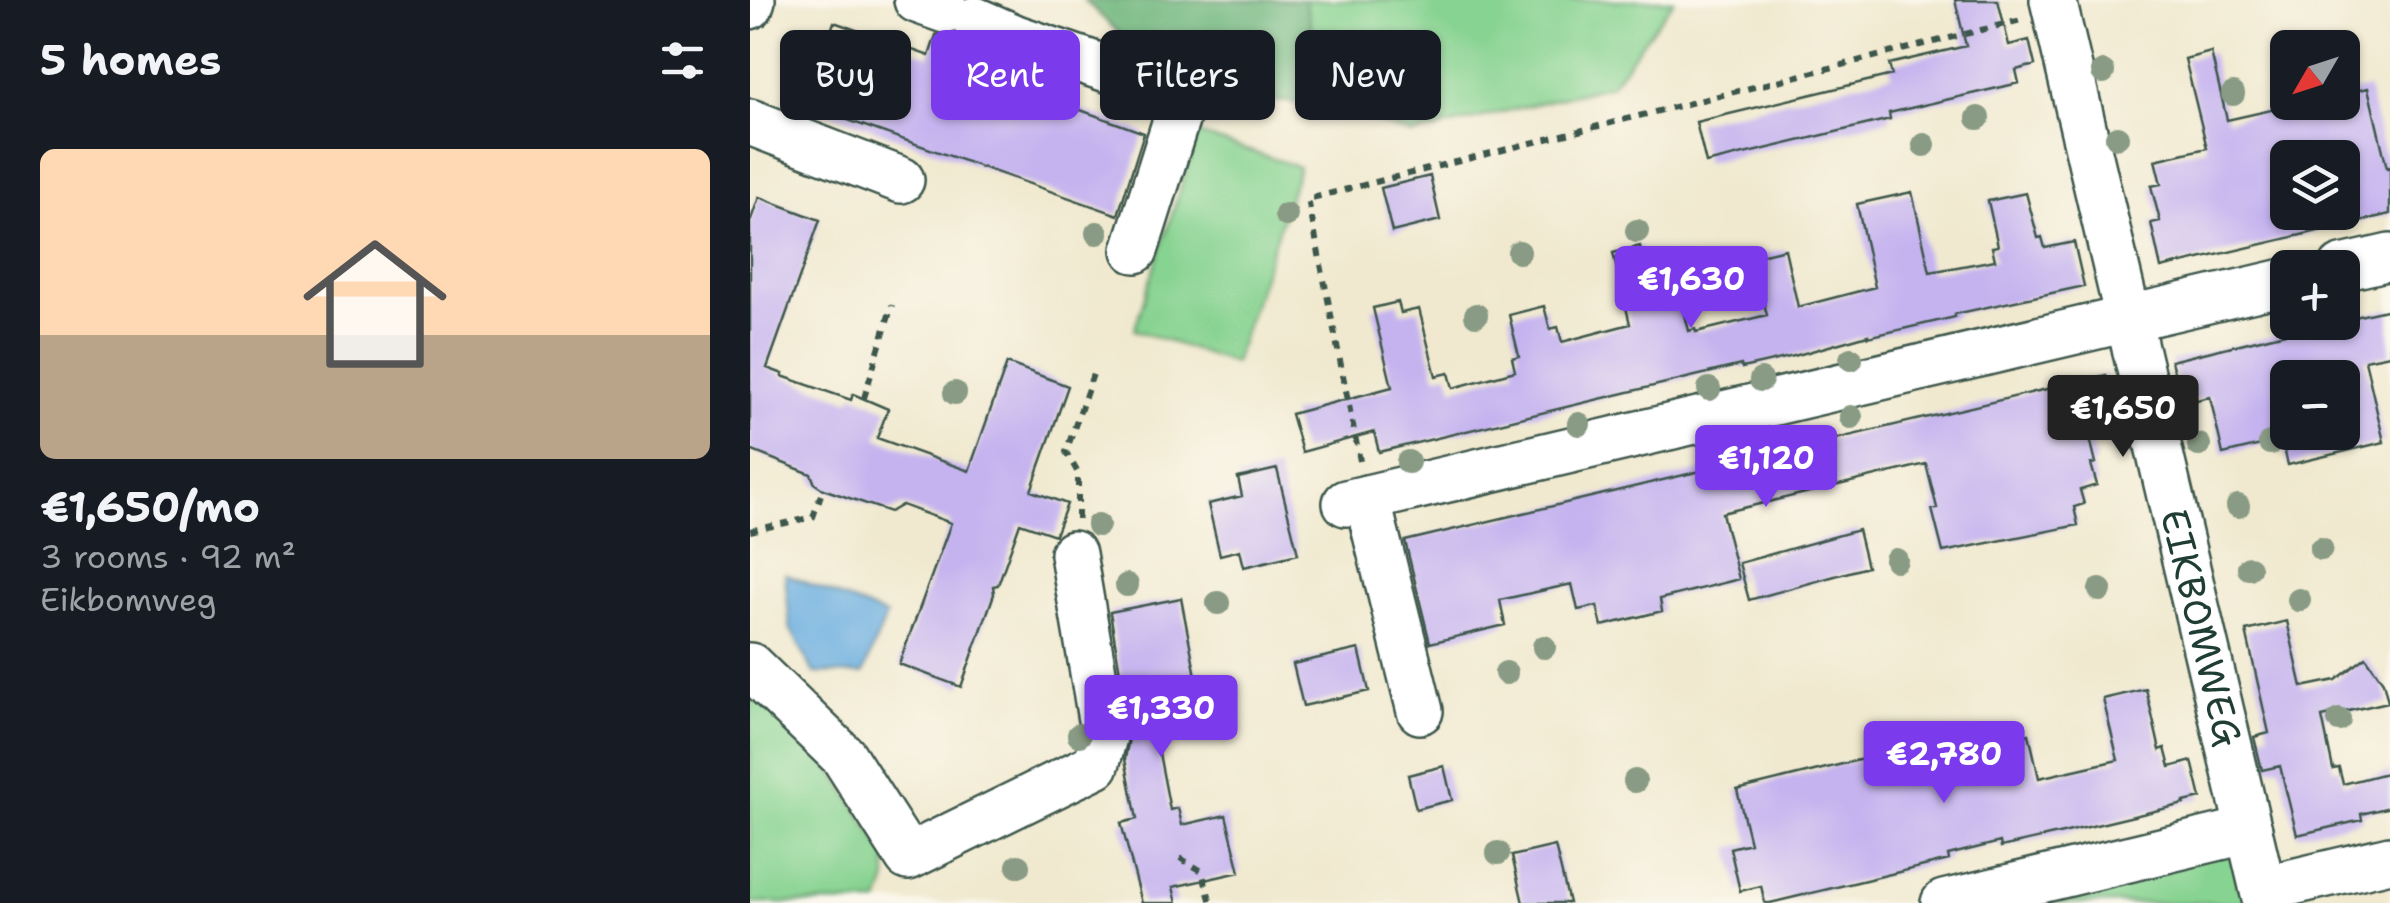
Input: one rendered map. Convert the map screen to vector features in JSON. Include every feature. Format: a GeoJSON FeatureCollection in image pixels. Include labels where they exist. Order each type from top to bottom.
{"type":"FeatureCollection","features":[{"type":"Feature","properties":{"kind":"street","name":"EIKBOMWEG"},"geometry":{"type":"LineString","coordinates":[[2055,6],[2265,896]]}},
{"type":"Feature","properties":{"kind":"street"},"geometry":{"type":"LineString","coordinates":[[946,10],[1184,96],[1135,250]]}},
{"type":"Feature","properties":{"kind":"street"},"geometry":{"type":"LineString","coordinates":[[750,122],[901,180]]}},
{"type":"Feature","properties":{"kind":"street"},"geometry":{"type":"LineString","coordinates":[[2360,264],[2390,257]]}},
{"type":"Feature","properties":{"kind":"street"},"geometry":{"type":"LineString","coordinates":[[1420,712],[1357,500],[2270,285]]}},
{"type":"Feature","properties":{"kind":"street"},"geometry":{"type":"LineString","coordinates":[[750,666],[844,758],[908,856],[1096,765],[1104,736],[1073,554]]}},
{"type":"Feature","properties":{"kind":"street"},"geometry":{"type":"LineString","coordinates":[[1944,903],[2248,830]]}},
{"type":"Feature","properties":{"kind":"street"},"geometry":{"type":"LineString","coordinates":[[2265,896],[2390,859]]}},
{"type":"Feature","properties":{"kind":"path"},"geometry":{"type":"LineString","coordinates":[[1357,500],[1308,198],[2055,6]]}},
{"type":"Feature","properties":{"kind":"path"},"geometry":{"type":"LineString","coordinates":[[864,398],[892,305]]}},
{"type":"Feature","properties":{"kind":"path"},"geometry":{"type":"LineString","coordinates":[[1073,554],[1078,532],[1078,473],[1066,452],[1093,374]]}},
{"type":"Feature","properties":{"kind":"path"},"geometry":{"type":"LineString","coordinates":[[750,531],[813,516],[824,489]]}},
{"type":"Feature","properties":{"kind":"path"},"geometry":{"type":"LineString","coordinates":[[1180,858],[1202,872],[1211,903]]}},
{"type":"Feature","properties":{"kind":"green space"},"geometry":{"type":"Polygon","coordinates":[[[1084,0],[1305,0],[1312,30],[1295,30],[1295,103],[1275,101],[1275,30],[1116,30],[1084,0]]]}},
{"type":"Feature","properties":{"kind":"green space"},"geometry":{"type":"Polygon","coordinates":[[[1305,0],[1674,0],[1611,85],[1412,135],[1370,120],[1441,120],[1441,30],[1312,30],[1305,0]]]}},
{"type":"Feature","properties":{"kind":"green space"},"geometry":{"type":"Polygon","coordinates":[[[1198,134],[1299,167],[1234,363],[1134,330],[1198,134]]]}},
{"type":"Feature","properties":{"kind":"green space"},"geometry":{"type":"Polygon","coordinates":[[[750,687],[830,767],[887,856],[887,880],[879,903],[750,903],[750,687]]]}},
{"type":"Feature","properties":{"kind":"green space"},"geometry":{"type":"Polygon","coordinates":[[[2241,845],[2254,903],[2000,903],[2241,845]]]}},
{"type":"Feature","properties":{"kind":"water"},"geometry":{"type":"Polygon","coordinates":[[[785,574],[886,616],[863,674],[814,673],[790,628],[785,574]]]}},
{"type":"Feature","properties":{"kind":"building"},"geometry":{"type":"Polygon","coordinates":[[[1955,0],[1998,0],[2009,45],[2029,40],[2035,65],[2016,70],[2019,83],[1889,113],[1890,119],[1706,163],[1696,122],[1892,75],[1889,64],[1966,46],[1955,0]]]}},
{"type":"Feature","properties":{"kind":"building"},"geometry":{"type":"Polygon","coordinates":[[[834,22],[856,30],[831,30],[834,22]]]}},
{"type":"Feature","properties":{"kind":"building"},"geometry":{"type":"Polygon","coordinates":[[[911,50],[929,56],[931,50],[931,120],[1080,120],[1080,110],[1144,133],[1118,215],[848,120],[911,120],[911,50]]]}},
{"type":"Feature","properties":{"kind":"building"},"geometry":{"type":"Polygon","coordinates":[[[2211,52],[2227,120],[2270,110],[2270,120],[2360,120],[2360,90],[2368,88],[2387,168],[2390,167],[2390,214],[2360,221],[2360,140],[2270,140],[2270,230],[2322,230],[2161,268],[2151,223],[2160,221],[2151,186],[2161,184],[2155,160],[2207,148],[2185,59],[2211,52]]]}},
{"type":"Feature","properties":{"kind":"building"},"geometry":{"type":"Polygon","coordinates":[[[1430,176],[1440,220],[1392,232],[1381,188],[1430,176]]]}},
{"type":"Feature","properties":{"kind":"building"},"geometry":{"type":"Polygon","coordinates":[[[1912,192],[1930,272],[1995,260],[1992,247],[1998,246],[1988,201],[2026,193],[2038,238],[2042,237],[2045,248],[2074,242],[2084,286],[1379,452],[1374,432],[1302,452],[1291,414],[1392,387],[1373,308],[1398,302],[1401,313],[1419,309],[1436,376],[1449,373],[1453,388],[1515,371],[1512,358],[1519,356],[1509,315],[1544,306],[1550,329],[1558,327],[1562,342],[1630,324],[1613,253],[1640,246],[1644,265],[1671,258],[1689,331],[1767,315],[1752,257],[1785,249],[1798,307],[1875,287],[1857,204],[1912,192]]]}},
{"type":"Feature","properties":{"kind":"building"},"geometry":{"type":"Polygon","coordinates":[[[759,197],[820,220],[767,368],[851,400],[853,394],[888,409],[877,438],[969,471],[1007,363],[1068,386],[1031,491],[1067,504],[1055,535],[1020,523],[998,585],[993,586],[994,594],[961,687],[899,664],[951,523],[902,505],[890,512],[823,489],[815,484],[811,474],[750,450],[750,222],[759,197]]]}},
{"type":"Feature","properties":{"kind":"building"},"geometry":{"type":"Polygon","coordinates":[[[2390,309],[2390,355],[2365,360],[2384,442],[2360,448],[2360,360],[2270,360],[2270,443],[2223,454],[2210,397],[2192,401],[2189,388],[2179,390],[2171,361],[2270,337],[2270,340],[2360,340],[2360,316],[2390,309]]]}},
{"type":"Feature","properties":{"kind":"building"},"geometry":{"type":"Polygon","coordinates":[[[2106,375],[2117,419],[2087,426],[2097,485],[2080,490],[2084,504],[2074,507],[2078,525],[1943,552],[1926,464],[1722,513],[1739,579],[1660,599],[1662,611],[1602,626],[1597,606],[1578,610],[1572,584],[1500,600],[1505,625],[1430,643],[1405,541],[2106,375]]]}},
{"type":"Feature","properties":{"kind":"building"},"geometry":{"type":"Polygon","coordinates":[[[2284,450],[2351,450],[2288,465],[2284,450]]]}},
{"type":"Feature","properties":{"kind":"building"},"geometry":{"type":"Polygon","coordinates":[[[1277,469],[1298,554],[1244,567],[1240,550],[1220,555],[1208,504],[1242,496],[1238,478],[1277,469]]]}},
{"type":"Feature","properties":{"kind":"building"},"geometry":{"type":"Polygon","coordinates":[[[1858,530],[1867,567],[1749,600],[1739,563],[1858,530]]]}},
{"type":"Feature","properties":{"kind":"building"},"geometry":{"type":"Polygon","coordinates":[[[1181,598],[1196,676],[1146,686],[1170,810],[1178,808],[1182,825],[1226,815],[1240,872],[1173,887],[1177,903],[1142,903],[1121,823],[1137,819],[1125,759],[1130,733],[1110,612],[1181,598]]]}},
{"type":"Feature","properties":{"kind":"building"},"geometry":{"type":"Polygon","coordinates":[[[2287,621],[2302,687],[2336,680],[2366,657],[2383,682],[2388,702],[2322,717],[2333,769],[2339,768],[2343,784],[2390,772],[2390,807],[2361,814],[2362,820],[2297,835],[2280,766],[2262,770],[2254,737],[2269,733],[2246,631],[2287,621]]]}},
{"type":"Feature","properties":{"kind":"building"},"geometry":{"type":"Polygon","coordinates":[[[1359,649],[1369,691],[1303,706],[1293,664],[1359,649]]]}},
{"type":"Feature","properties":{"kind":"building"},"geometry":{"type":"Polygon","coordinates":[[[2146,689],[2160,750],[2165,748],[2170,767],[2192,761],[2201,798],[2001,847],[2000,842],[1948,855],[1949,860],[1770,903],[1765,903],[1761,886],[1740,891],[1730,848],[1750,843],[1737,790],[1871,757],[1867,741],[1901,733],[1908,761],[2029,734],[2039,778],[2118,760],[2103,699],[2146,689]]]}},
{"type":"Feature","properties":{"kind":"building"},"geometry":{"type":"Polygon","coordinates":[[[1444,766],[1452,800],[1416,809],[1408,775],[1444,766]]]}},
{"type":"Feature","properties":{"kind":"building"},"geometry":{"type":"Polygon","coordinates":[[[1555,846],[1569,903],[1523,903],[1512,856],[1555,846]]]}}]}
